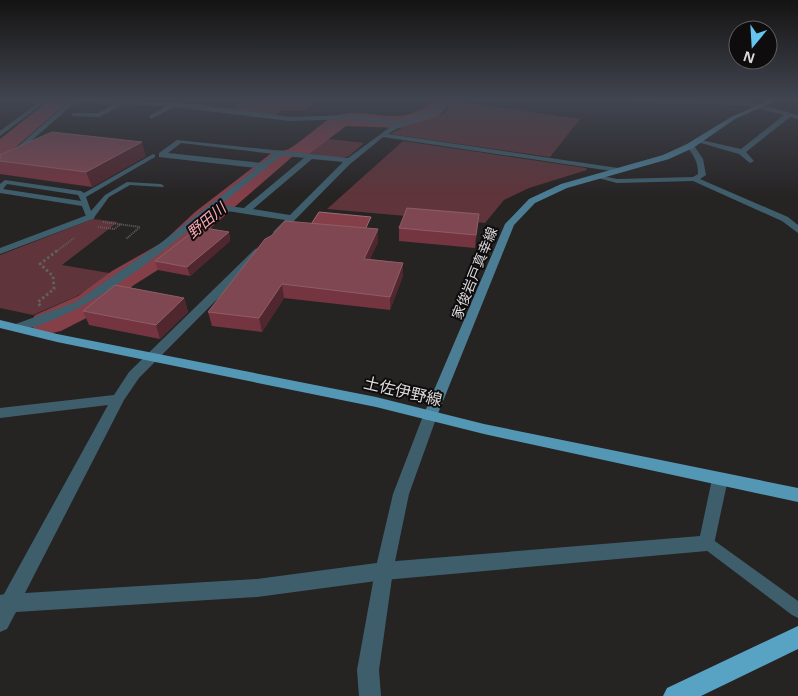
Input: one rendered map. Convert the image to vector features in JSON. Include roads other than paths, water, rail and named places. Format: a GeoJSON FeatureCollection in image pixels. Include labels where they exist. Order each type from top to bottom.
{"type":"FeatureCollection","features":[{"type":"Feature","properties":{"kind":"highway"},"geometry":{"type":"LineString","coordinates":[[675,696],[798,637]]}},
{"type":"Feature","properties":{"kind":"main road","name":"家俊岩戸真幸線"},"geometry":{"type":"LineString","coordinates":[[430,416],[510,224],[532,201],[564,186],[666,157],[693,144],[712,131]]}},
{"type":"Feature","properties":{"kind":"main road","name":"土佐伊野線"},"geometry":{"type":"LineString","coordinates":[[0,324],[150,357],[376,402],[430,416],[798,495]]}},
{"type":"Feature","properties":{"kind":"street"},"geometry":{"type":"LineString","coordinates":[[0,166],[39,131]]}},
{"type":"Feature","properties":{"kind":"street"},"geometry":{"type":"LineString","coordinates":[[0,622],[5,604],[118,399],[150,357],[350,162],[390,131]]}},
{"type":"Feature","properties":{"kind":"street"},"geometry":{"type":"LineString","coordinates":[[742,152],[767,131]]}},
{"type":"Feature","properties":{"kind":"street"},"geometry":{"type":"LineString","coordinates":[[382,136],[618,170]]}},
{"type":"Feature","properties":{"kind":"street"},"geometry":{"type":"LineString","coordinates":[[264,166],[162,155],[179,141],[350,162]]}},
{"type":"Feature","properties":{"kind":"street"},"geometry":{"type":"LineString","coordinates":[[694,179],[702,175],[703,169],[693,144],[742,152],[750,161]]}},
{"type":"Feature","properties":{"kind":"street"},"geometry":{"type":"LineString","coordinates":[[17,328],[80,304],[165,244],[280,153]]}},
{"type":"Feature","properties":{"kind":"street"},"geometry":{"type":"LineString","coordinates":[[246,211],[310,156]]}},
{"type":"Feature","properties":{"kind":"street"},"geometry":{"type":"LineString","coordinates":[[598,177],[616,180],[694,179],[784,220],[798,230]]}},
{"type":"Feature","properties":{"kind":"street"},"geometry":{"type":"LineString","coordinates":[[212,206],[293,218]]}},
{"type":"Feature","properties":{"kind":"street"},"geometry":{"type":"LineString","coordinates":[[0,251],[89,221]]}},
{"type":"Feature","properties":{"kind":"street"},"geometry":{"type":"LineString","coordinates":[[0,413],[118,399]]}},
{"type":"Feature","properties":{"kind":"street"},"geometry":{"type":"LineString","coordinates":[[370,696],[368,670],[384,571],[401,494],[430,416]]}},
{"type":"Feature","properties":{"kind":"street"},"geometry":{"type":"LineString","coordinates":[[5,604],[258,588],[384,571],[707,543],[720,479]]}},
{"type":"Feature","properties":{"kind":"lane"},"geometry":{"type":"LineString","coordinates":[[0,190],[84,201],[153,156]]}},
{"type":"Feature","properties":{"kind":"lane"},"geometry":{"type":"LineString","coordinates":[[89,221],[107,196],[129,183],[161,186]]}},
{"type":"Feature","properties":{"kind":"lane"},"geometry":{"type":"LineString","coordinates":[[84,201],[89,221]]}},
{"type":"Feature","properties":{"kind":"lane"},"geometry":{"type":"LineString","coordinates":[[707,543],[798,610]]}},
{"type":"Feature","properties":{"kind":"waterway"},"geometry":{"type":"LineString","coordinates":[[0,149],[22,131]]}},
{"type":"Feature","properties":{"kind":"waterway","name":"野田川"},"geometry":{"type":"LineString","coordinates":[[297,152],[325,131]]}},
{"type":"Feature","properties":{"kind":"waterway","name":"野田川"},"geometry":{"type":"LineString","coordinates":[[48,323],[90,303],[123,278],[173,248],[205,218],[282,156]]}}]}
